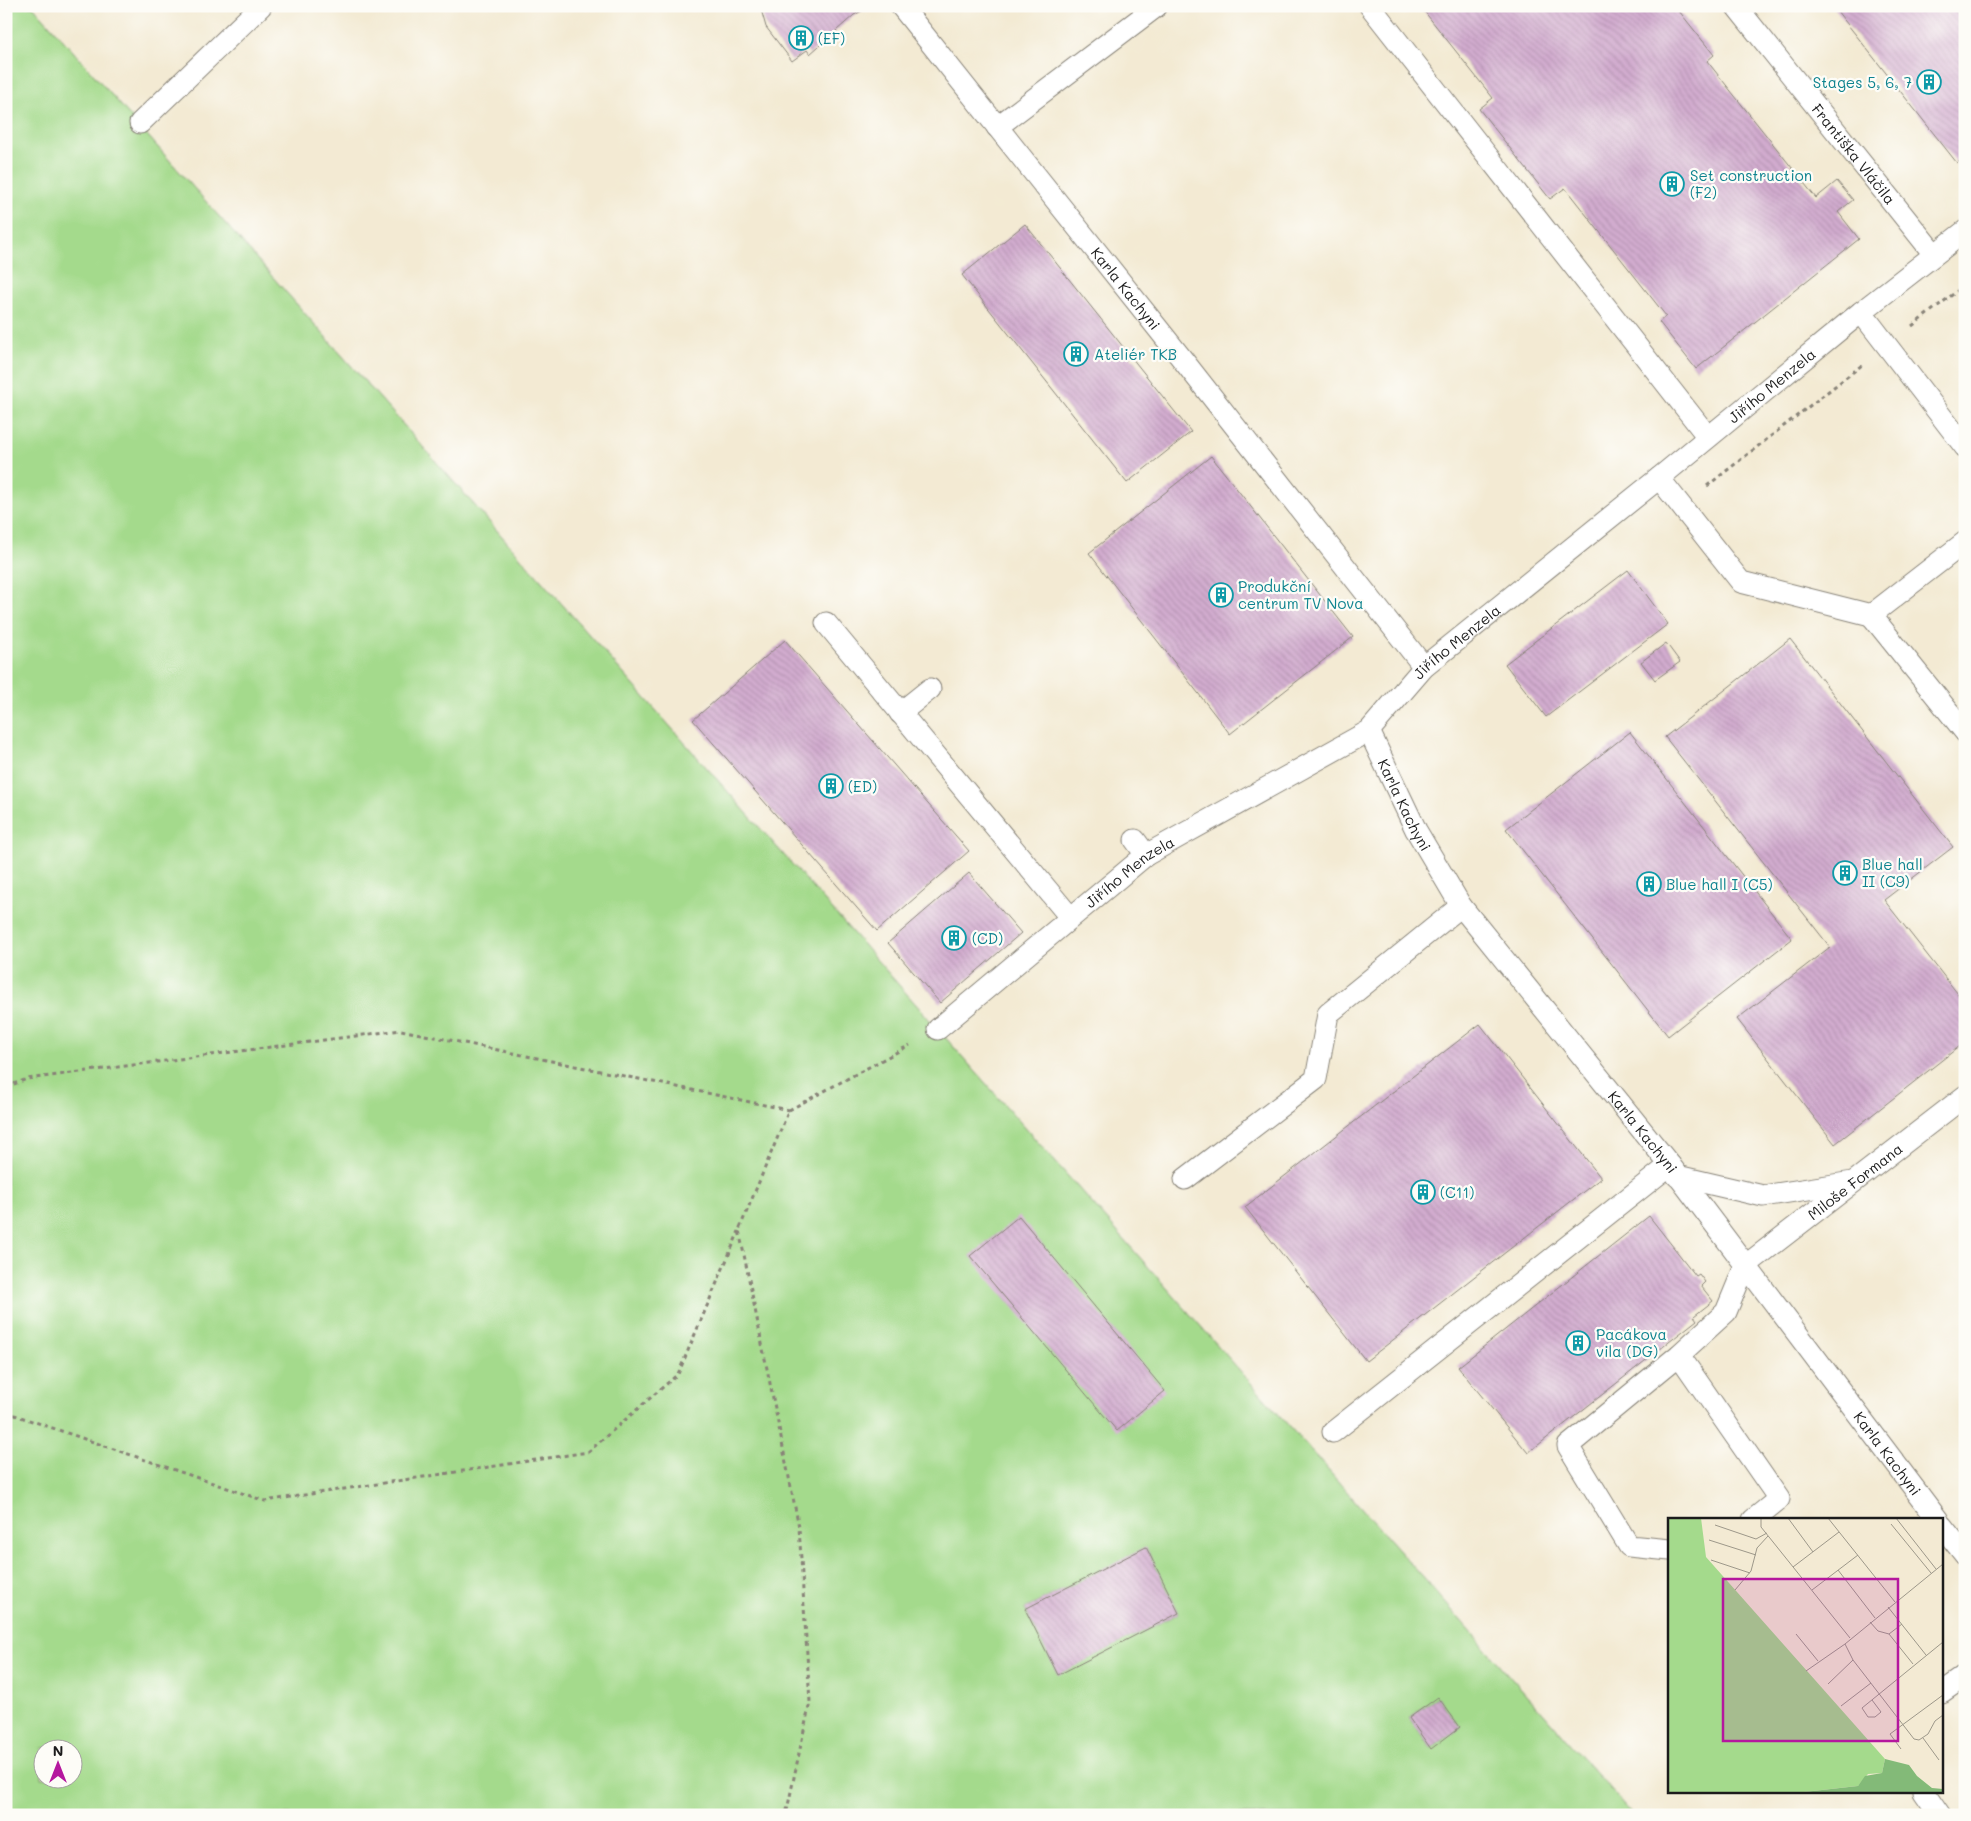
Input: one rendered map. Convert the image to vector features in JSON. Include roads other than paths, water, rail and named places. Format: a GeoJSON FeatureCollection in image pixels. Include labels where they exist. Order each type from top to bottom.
{"type":"FeatureCollection","features":[{"type":"Feature","properties":{"kind":"lane"},"geometry":{"type":"LineString","coordinates":[[140,123],[261,6]]}},
{"type":"Feature","properties":{"kind":"lane","name":"Karla Kachyni"},"geometry":{"type":"LineString","coordinates":[[901,6],[1424,667]]}},
{"type":"Feature","properties":{"kind":"lane"},"geometry":{"type":"LineString","coordinates":[[997,127],[1157,6]]}},
{"type":"Feature","properties":{"kind":"lane"},"geometry":{"type":"LineString","coordinates":[[1370,6],[1708,437]]}},
{"type":"Feature","properties":{"kind":"lane","name":"Františka Vláčila"},"geometry":{"type":"LineString","coordinates":[[1736,6],[1934,254]]}},
{"type":"Feature","properties":{"kind":"lane","name":"Jiřího Menzela"},"geometry":{"type":"LineString","coordinates":[[938,1029],[1070,917],[1140,848],[1369,731],[1424,667],[1660,478],[1861,312],[1965,231]]}},
{"type":"Feature","properties":{"kind":"lane"},"geometry":{"type":"LineString","coordinates":[[1861,312],[1965,447]]}},
{"type":"Feature","properties":{"kind":"lane"},"geometry":{"type":"LineString","coordinates":[[1660,478],[1741,582],[1872,615],[1965,732]]}},
{"type":"Feature","properties":{"kind":"lane"},"geometry":{"type":"LineString","coordinates":[[1872,615],[1965,542]]}},
{"type":"Feature","properties":{"kind":"lane"},"geometry":{"type":"LineString","coordinates":[[826,623],[1070,917]]}},
{"type":"Feature","properties":{"kind":"lane"},"geometry":{"type":"LineString","coordinates":[[900,713],[930,689]]}},
{"type":"Feature","properties":{"kind":"lane","name":"Karla Kachyni"},"geometry":{"type":"LineString","coordinates":[[1369,731],[1416,830],[1461,906],[1674,1171],[1936,1518]]}},
{"type":"Feature","properties":{"kind":"lane"},"geometry":{"type":"LineString","coordinates":[[1185,1179],[1316,1079],[1328,1014],[1461,906]]}},
{"type":"Feature","properties":{"kind":"lane","name":"Miloše Formana"},"geometry":{"type":"LineString","coordinates":[[1745,1266],[1965,1096]]}},
{"type":"Feature","properties":{"kind":"lane"},"geometry":{"type":"LineString","coordinates":[[1333,1432],[1674,1171],[1764,1196],[1856,1181]]}},
{"type":"Feature","properties":{"kind":"lane"},"geometry":{"type":"LineString","coordinates":[[1668,1550],[1629,1546],[1568,1446],[1679,1355],[1726,1312],[1745,1266]]}},
{"type":"Feature","properties":{"kind":"lane"},"geometry":{"type":"LineString","coordinates":[[1679,1355],[1779,1499],[1755,1518]]}},
{"type":"Feature","properties":{"kind":"lane"},"geometry":{"type":"LineString","coordinates":[[1944,1529],[1965,1555]]}},
{"type":"Feature","properties":{"kind":"lane"},"geometry":{"type":"LineString","coordinates":[[1944,1691],[1965,1676]]}},
{"type":"Feature","properties":{"kind":"lane"},"geometry":{"type":"LineString","coordinates":[[1925,1794],[1940,1815]]}},
{"type":"Feature","properties":{"kind":"place","name":"(EF)"},"geometry":{"type":"Point","coordinates":[801,38]}},
{"type":"Feature","properties":{"kind":"place","name":"Stages 5, 6, 7"},"geometry":{"type":"Point","coordinates":[1929,82]}},
{"type":"Feature","properties":{"kind":"place","name":"Set construction (F2)"},"geometry":{"type":"Point","coordinates":[1672,184]}},
{"type":"Feature","properties":{"kind":"place","name":"Ateliér TKB"},"geometry":{"type":"Point","coordinates":[1076,354]}},
{"type":"Feature","properties":{"kind":"place","name":"Produkční centrum TV Nova"},"geometry":{"type":"Point","coordinates":[1221,595]}},
{"type":"Feature","properties":{"kind":"place","name":"(ED)"},"geometry":{"type":"Point","coordinates":[831,786]}},
{"type":"Feature","properties":{"kind":"place","name":"Blue hall II (C9)"},"geometry":{"type":"Point","coordinates":[1845,873]}},
{"type":"Feature","properties":{"kind":"place","name":"Blue hall I (C5)"},"geometry":{"type":"Point","coordinates":[1649,884]}},
{"type":"Feature","properties":{"kind":"place","name":"(CD)"},"geometry":{"type":"Point","coordinates":[954,938]}},
{"type":"Feature","properties":{"kind":"place","name":"(C11)"},"geometry":{"type":"Point","coordinates":[1423,1192]}},
{"type":"Feature","properties":{"kind":"place","name":"Pacákova vila (DG)"},"geometry":{"type":"Point","coordinates":[1578,1343]}}]}
